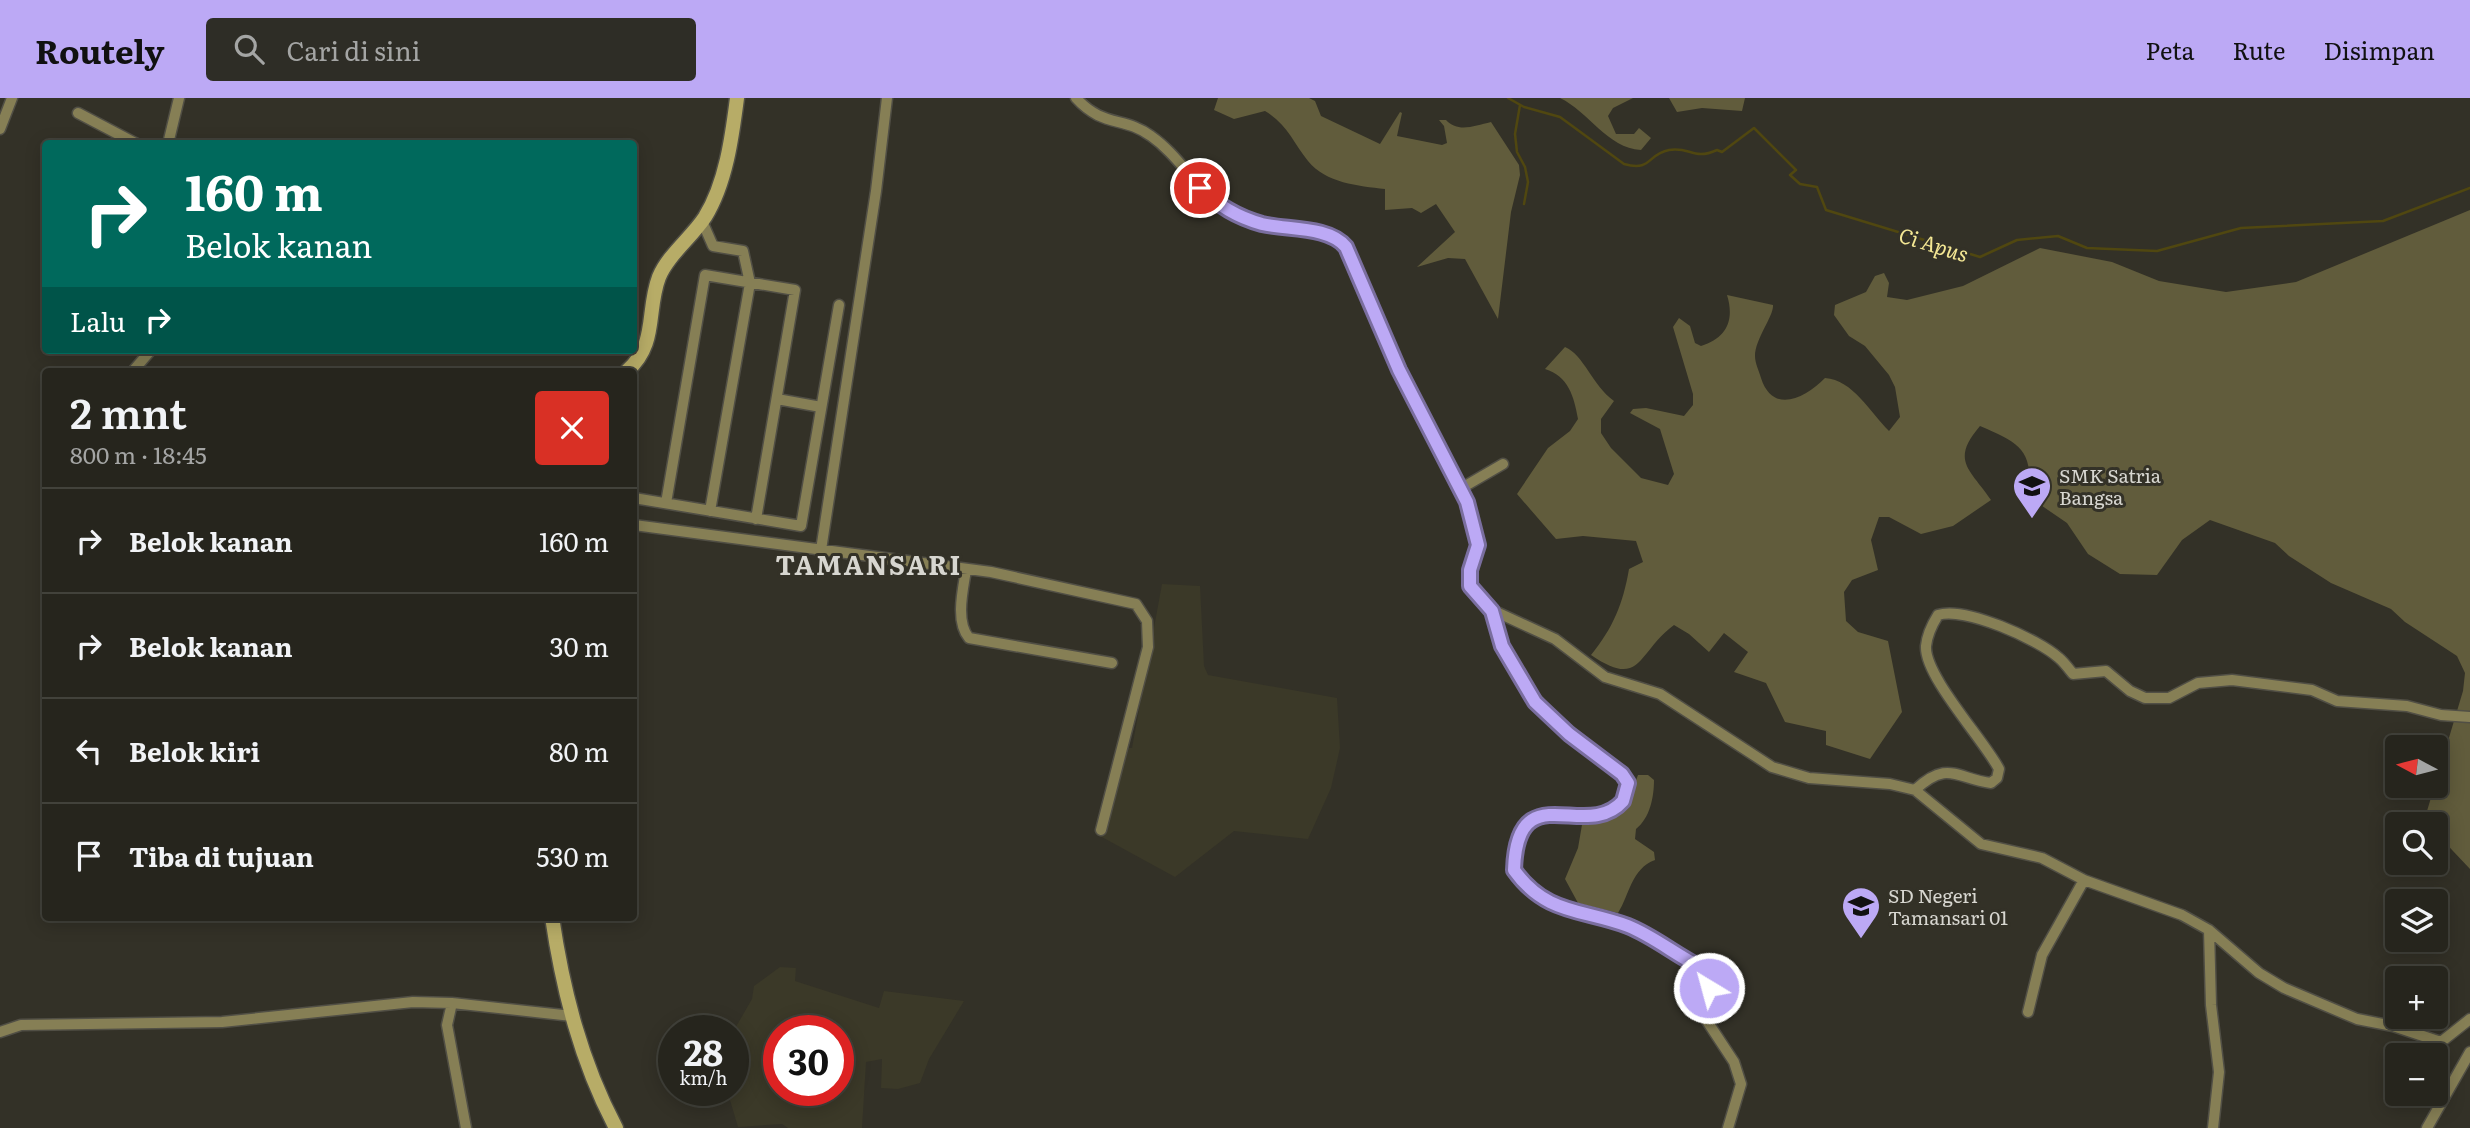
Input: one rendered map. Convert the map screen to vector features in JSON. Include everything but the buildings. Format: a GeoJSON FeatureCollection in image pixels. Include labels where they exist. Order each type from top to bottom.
{"type":"FeatureCollection","features":[{"type":"Feature","properties":{"kind":"main road"},"geometry":{"type":"LineString","coordinates":[[630,368],[642,356],[650,339],[656,287],[663,269],[702,221],[716,195],[728,153],[737,98]]}},
{"type":"Feature","properties":{"kind":"main road"},"geometry":{"type":"LineString","coordinates":[[553,921],[572,1016],[594,1085],[616,1128]]}},
{"type":"Feature","properties":{"kind":"street"},"geometry":{"type":"LineString","coordinates":[[0,130],[12,98]]}},
{"type":"Feature","properties":{"kind":"street"},"geometry":{"type":"LineString","coordinates":[[169,140],[179,98]]}},
{"type":"Feature","properties":{"kind":"street"},"geometry":{"type":"LineString","coordinates":[[821,550],[876,191],[887,98]]}},
{"type":"Feature","properties":{"kind":"street"},"geometry":{"type":"LineString","coordinates":[[1076,98],[1095,116],[1150,135],[1216,204],[1228,211],[1262,224],[1325,234],[1342,241],[1399,370],[1460,489],[1478,533],[1478,545],[1470,570],[1470,586],[1492,611],[1555,639],[1605,677],[1660,694],[1772,767],[1809,778],[1890,784],[1915,790],[1981,844],[2042,858],[2084,880],[2182,915],[2209,930],[2259,973],[2357,1019],[2386,1024],[2441,1042],[2470,1019]]}},
{"type":"Feature","properties":{"kind":"street"},"geometry":{"type":"LineString","coordinates":[[78,113],[129,140]]}},
{"type":"Feature","properties":{"kind":"street"},"geometry":{"type":"LineString","coordinates":[[702,221],[713,246],[743,251],[750,283],[710,511]]}},
{"type":"Feature","properties":{"kind":"street"},"geometry":{"type":"LineString","coordinates":[[666,503],[705,275],[795,290],[756,519]]}},
{"type":"Feature","properties":{"kind":"street"},"geometry":{"type":"LineString","coordinates":[[637,498],[801,526],[839,305]]}},
{"type":"Feature","properties":{"kind":"street"},"geometry":{"type":"LineString","coordinates":[[136,368],[148,354]]}},
{"type":"Feature","properties":{"kind":"street"},"geometry":{"type":"LineString","coordinates":[[777,399],[821,407]]}},
{"type":"Feature","properties":{"kind":"street"},"geometry":{"type":"LineString","coordinates":[[1460,489],[1503,464]]}},
{"type":"Feature","properties":{"kind":"street"},"geometry":{"type":"LineString","coordinates":[[637,524],[966,570],[1125,600],[1143,611],[1150,635],[1148,647],[1101,830]]}},
{"type":"Feature","properties":{"kind":"street"},"geometry":{"type":"LineString","coordinates":[[966,570],[962,617],[963,628],[969,638],[1112,663]]}},
{"type":"Feature","properties":{"kind":"street"},"geometry":{"type":"LineString","coordinates":[[1492,611],[1502,646],[1535,702],[1569,734],[1622,774],[1628,783],[1623,801],[1607,812],[1541,817],[1522,827],[1514,870],[1536,894],[1549,902],[1572,913],[1630,927],[1704,971],[1708,982],[1707,1021],[1734,1062],[1741,1084],[1741,1094],[1728,1128]]}},
{"type":"Feature","properties":{"kind":"street"},"geometry":{"type":"LineString","coordinates":[[1915,790],[1938,774],[1954,771],[1975,781],[1991,783],[1997,778],[1999,769],[1987,746],[1944,690],[1928,654],[1926,646],[1933,622],[1938,615],[1945,612],[1976,617],[2040,645],[2059,657],[2073,674],[2106,671],[2130,691],[2145,698],[2169,698],[2198,682],[2232,680],[2312,690],[2337,701],[2407,706],[2441,715],[2470,717]]}},
{"type":"Feature","properties":{"kind":"street"},"geometry":{"type":"LineString","coordinates":[[2028,1012],[2042,955],[2084,880]]}},
{"type":"Feature","properties":{"kind":"street"},"geometry":{"type":"LineString","coordinates":[[2209,930],[2211,1004],[2218,1072],[2213,1128]]}},
{"type":"Feature","properties":{"kind":"street"},"geometry":{"type":"LineString","coordinates":[[0,1032],[21,1025],[222,1022],[413,1002],[452,1003],[572,1016]]}},
{"type":"Feature","properties":{"kind":"street"},"geometry":{"type":"LineString","coordinates":[[452,1003],[447,1025],[466,1128]]}},
{"type":"Feature","properties":{"kind":"street"},"geometry":{"type":"LineString","coordinates":[[2427,1128],[2470,1052]]}},
{"type":"Feature","properties":{"kind":"shaded area"},"geometry":{"type":"Polygon","coordinates":[[[1218,98],[1309,98],[1315,101],[1321,116],[1380,144],[1400,112],[1402,113],[1397,136],[1442,145],[1447,143],[1444,126],[1439,120],[1446,120],[1461,127],[1491,122],[1519,165],[1520,175],[1511,212],[1498,319],[1465,259],[1448,258],[1417,267],[1455,232],[1436,204],[1421,213],[1412,208],[1385,210],[1385,189],[1333,179],[1308,161],[1273,116],[1265,111],[1234,119],[1214,110],[1218,98]]]}},
{"type":"Feature","properties":{"kind":"shaded area"},"geometry":{"type":"Polygon","coordinates":[[[1560,98],[1633,98],[1613,108],[1608,116],[1616,134],[1634,134],[1639,128],[1651,138],[1641,150],[1629,148],[1608,136],[1560,98]]]}},
{"type":"Feature","properties":{"kind":"shaded area"},"geometry":{"type":"Polygon","coordinates":[[[1669,98],[1745,98],[1742,111],[1702,108],[1677,112],[1669,98]]]}},
{"type":"Feature","properties":{"kind":"shaded area"},"geometry":{"type":"Polygon","coordinates":[[[2470,210],[2470,869],[2448,846],[2448,812],[2427,812],[2431,798],[2448,798],[2448,741],[2463,691],[2465,673],[2457,656],[2405,622],[2391,609],[2331,583],[2289,556],[2275,543],[2210,520],[2182,540],[2157,575],[2120,574],[2088,554],[2067,523],[2029,497],[2029,468],[2021,450],[2006,438],[1980,426],[1966,448],[1966,464],[1991,500],[1953,526],[1921,534],[1889,517],[1879,517],[1871,540],[1878,570],[1852,580],[1844,592],[1846,621],[1858,632],[1888,641],[1902,712],[1870,759],[1826,745],[1826,731],[1785,722],[1766,683],[1734,672],[1748,652],[1724,633],[1709,652],[1674,625],[1630,668],[1620,669],[1608,665],[1591,655],[1616,615],[1629,569],[1643,562],[1636,541],[1583,536],[1556,539],[1517,494],[1548,448],[1570,431],[1578,419],[1569,388],[1553,372],[1545,369],[1565,347],[1578,357],[1614,401],[1601,419],[1601,433],[1611,448],[1641,478],[1668,485],[1674,474],[1660,429],[1630,413],[1633,409],[1646,408],[1684,416],[1693,405],[1693,394],[1673,327],[1679,318],[1690,326],[1695,343],[1701,346],[1710,343],[1722,333],[1729,320],[1727,295],[1773,305],[1755,356],[1761,378],[1773,396],[1781,400],[1799,397],[1825,378],[1835,380],[1853,391],[1889,431],[1900,417],[1895,387],[1889,375],[1865,346],[1849,336],[1834,315],[1835,305],[1866,292],[1875,276],[1884,273],[1889,283],[1887,297],[1907,300],[1963,286],[2040,248],[2112,262],[2159,281],[2226,292],[2296,282],[2470,210]]]}},
{"type":"Feature","properties":{"kind":"shaded area"},"geometry":{"type":"Polygon","coordinates":[[[1162,584],[1200,586],[1204,666],[1208,675],[1337,698],[1340,748],[1331,788],[1308,839],[1234,831],[1175,877],[1100,836],[1124,748],[1132,748],[1162,584]]]}},
{"type":"Feature","properties":{"kind":"shaded area"},"geometry":{"type":"Polygon","coordinates":[[[1638,775],[1648,775],[1654,780],[1654,787],[1650,807],[1645,819],[1636,829],[1635,839],[1654,852],[1655,860],[1641,869],[1636,876],[1618,913],[1578,903],[1565,879],[1578,848],[1583,819],[1629,799],[1638,775]]]}},
{"type":"Feature","properties":{"kind":"shaded area"},"geometry":{"type":"Polygon","coordinates":[[[780,967],[796,968],[795,981],[879,1008],[884,991],[964,1001],[929,1059],[920,1083],[898,1089],[881,1088],[882,1059],[866,1062],[862,1128],[788,1128],[782,1124],[738,1127],[732,1106],[749,1106],[749,1015],[743,1015],[752,999],[754,986],[780,967]]]}},
{"type":"Feature","properties":{"kind":"waterway","name":"Ci Apus"},"geometry":{"type":"LineString","coordinates":[[1508,98],[1524,107],[1560,117],[1624,164],[1633,166],[1645,164],[1669,150],[1697,154],[1717,150],[1722,152],[1754,128],[1796,170],[1790,175],[1800,184],[1817,187],[1826,210],[1980,257],[2017,240],[2058,236],[2087,248],[2157,251],[2241,228],[2383,221],[2470,188]]}},
{"type":"Feature","properties":{"kind":"waterway"},"geometry":{"type":"LineString","coordinates":[[1520,105],[1515,134],[1517,152],[1525,167],[1528,182],[1524,204]]}},
{"type":"Feature","properties":{"kind":"place","name":"SMK Satria Bangsa"},"geometry":{"type":"Point","coordinates":[2032,520]}},
{"type":"Feature","properties":{"kind":"place","name":"SD Negeri Tamansari 01"},"geometry":{"type":"Point","coordinates":[1861,940]}},
{"type":"Feature","properties":{"kind":"district","name":"TAMANSARI"},"geometry":{"type":"Point","coordinates":[869,563]}},
{"type":"Feature","properties":{"kind":"route"},"geometry":{"type":"LineString","coordinates":[[1200,188],[1216,204],[1228,211],[1262,224],[1325,234],[1342,241],[1399,370],[1467,502],[1478,533],[1475,560],[1468,579],[1470,586],[1476,596],[1492,611],[1502,646],[1535,702],[1569,734],[1622,774],[1628,783],[1623,801],[1618,807],[1607,812],[1541,817],[1522,827],[1514,870],[1522,882],[1549,902],[1572,913],[1630,927],[1700,967],[1707,977],[1709,988]]}}]}
